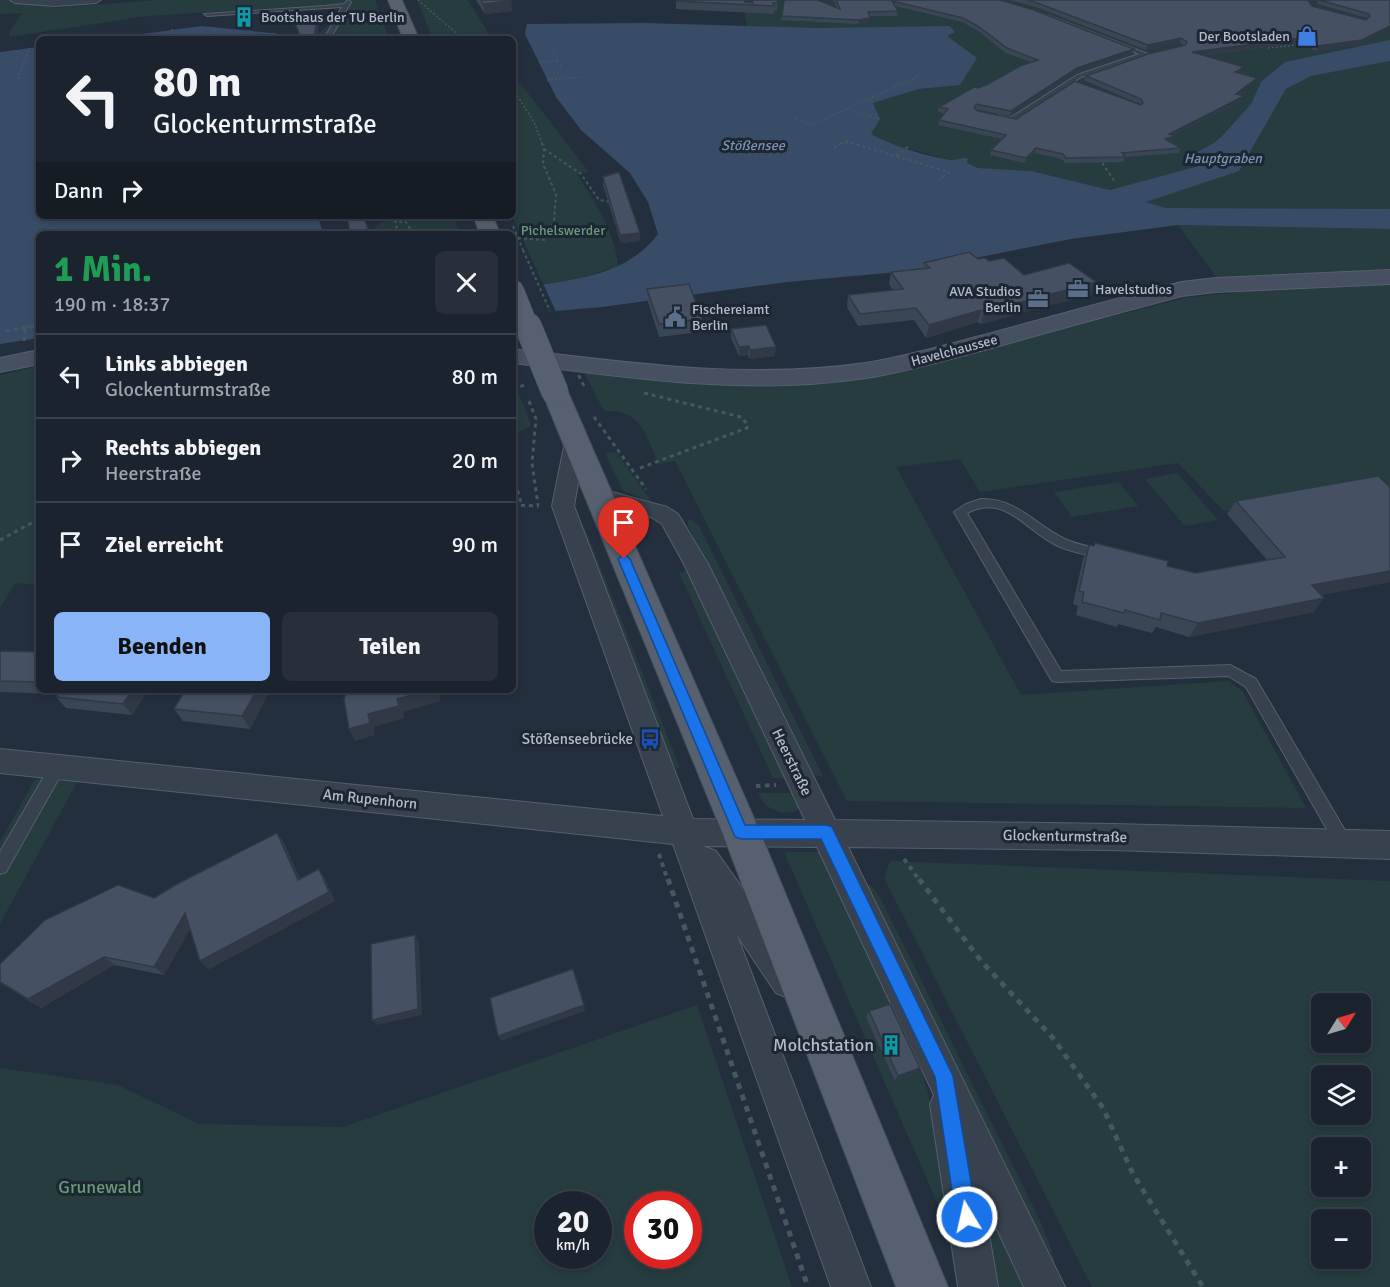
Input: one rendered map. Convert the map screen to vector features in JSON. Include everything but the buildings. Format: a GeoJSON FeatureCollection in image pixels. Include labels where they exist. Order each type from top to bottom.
{"type":"FeatureCollection","features":[{"type":"Feature","properties":{"kind":"main road"},"geometry":{"type":"LineString","coordinates":[[395,0],[410,36]]}},
{"type":"Feature","properties":{"kind":"main road"},"geometry":{"type":"LineString","coordinates":[[516,297],[597,495],[741,832],[922,1287]]}},
{"type":"Feature","properties":{"kind":"street"},"geometry":{"type":"LineString","coordinates":[[15,0],[55,3],[96,0]]}},
{"type":"Feature","properties":{"kind":"street","name":"Havelchaussee"},"geometry":{"type":"LineString","coordinates":[[516,356],[610,368],[744,377],[837,375],[903,364],[1180,290],[1216,285],[1390,277]]}},
{"type":"Feature","properties":{"kind":"street"},"geometry":{"type":"LineString","coordinates":[[0,365],[32,349]]}},
{"type":"Feature","properties":{"kind":"street"},"geometry":{"type":"LineString","coordinates":[[575,442],[563,506],[851,1287]]}},
{"type":"Feature","properties":{"kind":"street","name":"Heerstraße"},"geometry":{"type":"LineString","coordinates":[[597,495],[659,512],[669,519],[696,564],[1045,1287]]}},
{"type":"Feature","properties":{"kind":"street","name":"Am Rupenhorn"},"geometry":{"type":"LineString","coordinates":[[0,761],[684,832],[741,832]]}},
{"type":"Feature","properties":{"kind":"street"},"geometry":{"type":"LineString","coordinates":[[684,832],[815,1020]]}},
{"type":"Feature","properties":{"kind":"street","name":"Glockenturmstraße"},"geometry":{"type":"LineString","coordinates":[[741,832],[1390,845]]}},
{"type":"Feature","properties":{"kind":"street","name":"Heerstraße"},"geometry":{"type":"LineString","coordinates":[[944,1076],[978,1287]]}},
{"type":"Feature","properties":{"kind":"lane"},"geometry":{"type":"LineString","coordinates":[[207,14],[325,8],[347,2]]}},
{"type":"Feature","properties":{"kind":"lane"},"geometry":{"type":"LineString","coordinates":[[329,36],[347,2]]}},
{"type":"Feature","properties":{"kind":"lane"},"geometry":{"type":"LineString","coordinates":[[1036,11],[1146,54]]}},
{"type":"Feature","properties":{"kind":"lane"},"geometry":{"type":"LineString","coordinates":[[989,114],[1011,120],[1072,80],[1112,64],[1157,52]]}},
{"type":"Feature","properties":{"kind":"lane"},"geometry":{"type":"LineString","coordinates":[[1072,80],[1083,84]]}},
{"type":"Feature","properties":{"kind":"lane"},"geometry":{"type":"LineString","coordinates":[[1122,558],[1064,544],[1009,507],[994,503],[980,503],[960,512],[1057,677],[1230,670],[1251,683],[1344,844]]}},
{"type":"Feature","properties":{"kind":"lane"},"geometry":{"type":"LineString","coordinates":[[0,867],[58,766]]}},
{"type":"Feature","properties":{"kind":"path"},"geometry":{"type":"LineString","coordinates":[[418,0],[440,16],[460,36]]}},
{"type":"Feature","properties":{"kind":"path"},"geometry":{"type":"LineString","coordinates":[[172,29],[173,36]]}},
{"type":"Feature","properties":{"kind":"path"},"geometry":{"type":"LineString","coordinates":[[213,36],[215,29]]}},
{"type":"Feature","properties":{"kind":"path"},"geometry":{"type":"LineString","coordinates":[[247,36],[251,30]]}},
{"type":"Feature","properties":{"kind":"path"},"geometry":{"type":"LineString","coordinates":[[270,36],[274,33]]}},
{"type":"Feature","properties":{"kind":"path"},"geometry":{"type":"LineString","coordinates":[[1268,48],[1312,44]]}},
{"type":"Feature","properties":{"kind":"path"},"geometry":{"type":"LineString","coordinates":[[18,79],[29,48]]}},
{"type":"Feature","properties":{"kind":"path"},"geometry":{"type":"LineString","coordinates":[[552,49],[561,66]]}},
{"type":"Feature","properties":{"kind":"path"},"geometry":{"type":"LineString","coordinates":[[539,62],[558,61]]}},
{"type":"Feature","properties":{"kind":"path"},"geometry":{"type":"LineString","coordinates":[[795,119],[811,125],[919,76]]}},
{"type":"Feature","properties":{"kind":"path"},"geometry":{"type":"LineString","coordinates":[[547,80],[581,77]]}},
{"type":"Feature","properties":{"kind":"path"},"geometry":{"type":"LineString","coordinates":[[516,94],[534,122],[544,148],[543,164],[556,194],[554,220],[544,240],[518,238]]}},
{"type":"Feature","properties":{"kind":"path"},"geometry":{"type":"LineString","coordinates":[[846,109],[879,119]]}},
{"type":"Feature","properties":{"kind":"path"},"geometry":{"type":"LineString","coordinates":[[834,148],[844,141],[949,172],[939,180]]}},
{"type":"Feature","properties":{"kind":"path"},"geometry":{"type":"LineString","coordinates":[[896,156],[910,145]]}},
{"type":"Feature","properties":{"kind":"path"},"geometry":{"type":"LineString","coordinates":[[544,148],[581,174],[599,200],[615,202]]}},
{"type":"Feature","properties":{"kind":"path"},"geometry":{"type":"LineString","coordinates":[[1096,153],[1115,182]]}},
{"type":"Feature","properties":{"kind":"path"},"geometry":{"type":"LineString","coordinates":[[389,219],[398,223],[403,221],[410,231]]}},
{"type":"Feature","properties":{"kind":"path"},"geometry":{"type":"LineString","coordinates":[[395,231],[398,223]]}},
{"type":"Feature","properties":{"kind":"path"},"geometry":{"type":"LineString","coordinates":[[512,224],[515,231]]}},
{"type":"Feature","properties":{"kind":"path"},"geometry":{"type":"LineString","coordinates":[[516,233],[523,250]]}},
{"type":"Feature","properties":{"kind":"path"},"geometry":{"type":"LineString","coordinates":[[6,331],[36,326]]}},
{"type":"Feature","properties":{"kind":"path"},"geometry":{"type":"LineString","coordinates":[[25,328],[32,349]]}},
{"type":"Feature","properties":{"kind":"path"},"geometry":{"type":"LineString","coordinates":[[610,368],[621,382],[644,393],[741,417],[748,425],[747,428],[640,468]]}},
{"type":"Feature","properties":{"kind":"path"},"geometry":{"type":"LineString","coordinates":[[516,388],[520,386]]}},
{"type":"Feature","properties":{"kind":"path"},"geometry":{"type":"LineString","coordinates":[[583,393],[584,386]]}},
{"type":"Feature","properties":{"kind":"path"},"geometry":{"type":"LineString","coordinates":[[516,505],[539,506],[532,463],[536,419],[527,397]]}},
{"type":"Feature","properties":{"kind":"path"},"geometry":{"type":"LineString","coordinates":[[592,414],[651,495]]}},
{"type":"Feature","properties":{"kind":"path"},"geometry":{"type":"LineString","coordinates":[[516,485],[522,506]]}},
{"type":"Feature","properties":{"kind":"path"},"geometry":{"type":"LineString","coordinates":[[0,540],[36,521]]}},
{"type":"Feature","properties":{"kind":"path"},"geometry":{"type":"LineString","coordinates":[[659,853],[808,1287]]}},
{"type":"Feature","properties":{"kind":"path"},"geometry":{"type":"LineString","coordinates":[[902,856],[981,962],[1053,1038],[1103,1108],[1133,1174],[1203,1287]]}},
{"type":"Feature","properties":{"kind":"green space"},"geometry":{"type":"Polygon","coordinates":[[[0,0],[58,0],[53,8],[157,0],[375,0],[388,36],[320,36],[319,33],[333,22],[341,4],[147,16],[9,37],[9,32],[22,13],[0,14],[0,0]]]}},
{"type":"Feature","properties":{"kind":"green space"},"geometry":{"type":"Polygon","coordinates":[[[417,0],[468,0],[490,36],[432,36],[417,0]]]}},
{"type":"Feature","properties":{"kind":"green space"},"geometry":{"type":"Polygon","coordinates":[[[742,0],[1390,0],[1390,42],[1261,82],[1251,104],[1223,135],[1191,156],[1202,165],[1110,190],[1031,171],[978,168],[967,163],[962,157],[954,161],[890,144],[871,134],[873,103],[919,89],[961,84],[820,28],[747,26],[742,0]]]}},
{"type":"Feature","properties":{"kind":"green space"},"geometry":{"type":"Polygon","coordinates":[[[1390,61],[1390,209],[1166,208],[1145,202],[1239,171],[1286,89],[1310,76],[1390,61]]]}},
{"type":"Feature","properties":{"kind":"green space","name":"Pichelswerder"},"geometry":{"type":"Polygon","coordinates":[[[516,78],[589,172],[577,174],[608,229],[618,266],[581,278],[543,284],[513,219],[516,219],[516,78]]]}},
{"type":"Feature","properties":{"kind":"green space"},"geometry":{"type":"Polygon","coordinates":[[[386,219],[454,219],[459,231],[374,231],[375,227],[386,219]]]}},
{"type":"Feature","properties":{"kind":"green space"},"geometry":{"type":"Polygon","coordinates":[[[1178,225],[1390,229],[1390,502],[1368,486],[1224,511],[1178,463],[980,492],[960,459],[896,467],[1021,695],[1229,681],[1243,692],[1306,808],[847,801],[675,461],[659,464],[645,434],[634,419],[627,414],[604,411],[582,369],[695,380],[934,361],[1189,297],[1232,293],[1217,278],[1178,225]]]}},
{"type":"Feature","properties":{"kind":"green space"},"geometry":{"type":"Polygon","coordinates":[[[36,367],[36,585],[15,583],[0,608],[0,375],[36,367]]]}},
{"type":"Feature","properties":{"kind":"green space"},"geometry":{"type":"Polygon","coordinates":[[[516,386],[531,425],[516,433],[516,386]]]}},
{"type":"Feature","properties":{"kind":"green space"},"geometry":{"type":"Polygon","coordinates":[[[616,452],[652,502],[623,491],[605,453],[616,452]]]}},
{"type":"Feature","properties":{"kind":"green space"},"geometry":{"type":"Polygon","coordinates":[[[1177,473],[1218,520],[1185,526],[1145,479],[1177,473]]]}},
{"type":"Feature","properties":{"kind":"green space"},"geometry":{"type":"Polygon","coordinates":[[[1119,482],[1138,506],[1072,517],[1054,492],[1119,482]]]}},
{"type":"Feature","properties":{"kind":"green space"},"geometry":{"type":"Polygon","coordinates":[[[688,520],[699,526],[823,776],[812,776],[688,526],[688,520]]]}},
{"type":"Feature","properties":{"kind":"green space"},"geometry":{"type":"Polygon","coordinates":[[[584,526],[680,768],[673,769],[582,528],[584,526]]]}},
{"type":"Feature","properties":{"kind":"green space"},"geometry":{"type":"Polygon","coordinates":[[[690,569],[788,778],[773,778],[679,573],[690,569]]]}},
{"type":"Feature","properties":{"kind":"green space"},"geometry":{"type":"Polygon","coordinates":[[[35,779],[77,782],[0,924],[0,842],[35,779]]]}},
{"type":"Feature","properties":{"kind":"green space"},"geometry":{"type":"Polygon","coordinates":[[[758,793],[795,793],[800,804],[799,809],[787,813],[775,810],[765,804],[758,793]]]}},
{"type":"Feature","properties":{"kind":"green space"},"geometry":{"type":"Polygon","coordinates":[[[784,852],[823,852],[909,1037],[927,1088],[952,1218],[947,1220],[943,1216],[784,852]]]}},
{"type":"Feature","properties":{"kind":"green space"},"geometry":{"type":"Polygon","coordinates":[[[890,861],[1390,881],[1390,1287],[1092,1287],[884,878],[890,861]]]}},
{"type":"Feature","properties":{"kind":"green space"},"geometry":{"type":"Polygon","coordinates":[[[871,885],[881,899],[1042,1225],[1052,1251],[1057,1275],[867,886],[871,885]]]}},
{"type":"Feature","properties":{"kind":"green space","name":"Grunewald"},"geometry":{"type":"Polygon","coordinates":[[[697,1005],[792,1287],[0,1287],[0,1068],[118,1085],[199,1124],[343,1127],[697,1005]]]}},
{"type":"Feature","properties":{"kind":"green space"},"geometry":{"type":"Polygon","coordinates":[[[983,1206],[987,1207],[1026,1287],[999,1287],[982,1214],[983,1206]]]}},
{"type":"Feature","properties":{"kind":"water","name":"Stößensee"},"geometry":{"type":"Polygon","coordinates":[[[645,23],[820,28],[950,26],[955,32],[947,36],[977,58],[960,85],[919,89],[873,103],[880,119],[871,134],[899,147],[930,156],[950,160],[968,159],[967,163],[978,168],[1031,171],[1110,190],[1202,165],[1190,156],[1214,143],[1223,135],[1251,104],[1261,82],[1285,62],[1390,40],[1390,61],[1311,76],[1286,89],[1239,171],[1146,202],[1166,208],[1390,209],[1390,229],[1178,225],[1071,239],[909,271],[787,282],[602,307],[555,311],[516,288],[572,280],[611,269],[644,249],[658,234],[648,202],[630,173],[581,130],[556,97],[525,34],[527,24],[645,23]]]}},
{"type":"Feature","properties":{"kind":"water"},"geometry":{"type":"Polygon","coordinates":[[[202,26],[290,35],[290,36],[127,36],[202,26]]]}},
{"type":"Feature","properties":{"kind":"water"},"geometry":{"type":"Polygon","coordinates":[[[36,47],[36,219],[319,219],[324,231],[36,231],[36,338],[0,344],[0,52],[36,47]]]}},
{"type":"Feature","properties":{"kind":"pier"},"geometry":{"type":"Polygon","coordinates":[[[542,281],[557,314],[516,321],[516,285],[542,281]]]}},
{"type":"Feature","properties":{"kind":"place","name":"Bootshaus der TU Berlin"},"geometry":{"type":"Point","coordinates":[244,17]}},
{"type":"Feature","properties":{"kind":"place","name":"Der Bootsladen"},"geometry":{"type":"Point","coordinates":[1307,36]}},
{"type":"Feature","properties":{"kind":"place","name":"Havelstudios"},"geometry":{"type":"Point","coordinates":[1078,289]}},
{"type":"Feature","properties":{"kind":"place","name":"AVA Studios Berlin"},"geometry":{"type":"Point","coordinates":[1038,299]}},
{"type":"Feature","properties":{"kind":"place","name":"Fischereiamt Berlin"},"geometry":{"type":"Point","coordinates":[675,317]}},
{"type":"Feature","properties":{"kind":"place","name":"Stößenseebrücke"},"geometry":{"type":"Point","coordinates":[650,739]}},
{"type":"Feature","properties":{"kind":"place","name":"Molchstation"},"geometry":{"type":"Point","coordinates":[891,1045]}},
{"type":"Feature","properties":{"kind":"route"},"geometry":{"type":"LineString","coordinates":[[624,559],[741,832],[826,832],[944,1076],[967,1217]]}},
{"type":"Feature","properties":{"kind":"water label","name":"Hauptgraben"},"geometry":{"type":"Point","coordinates":[1223,158]}}]}
